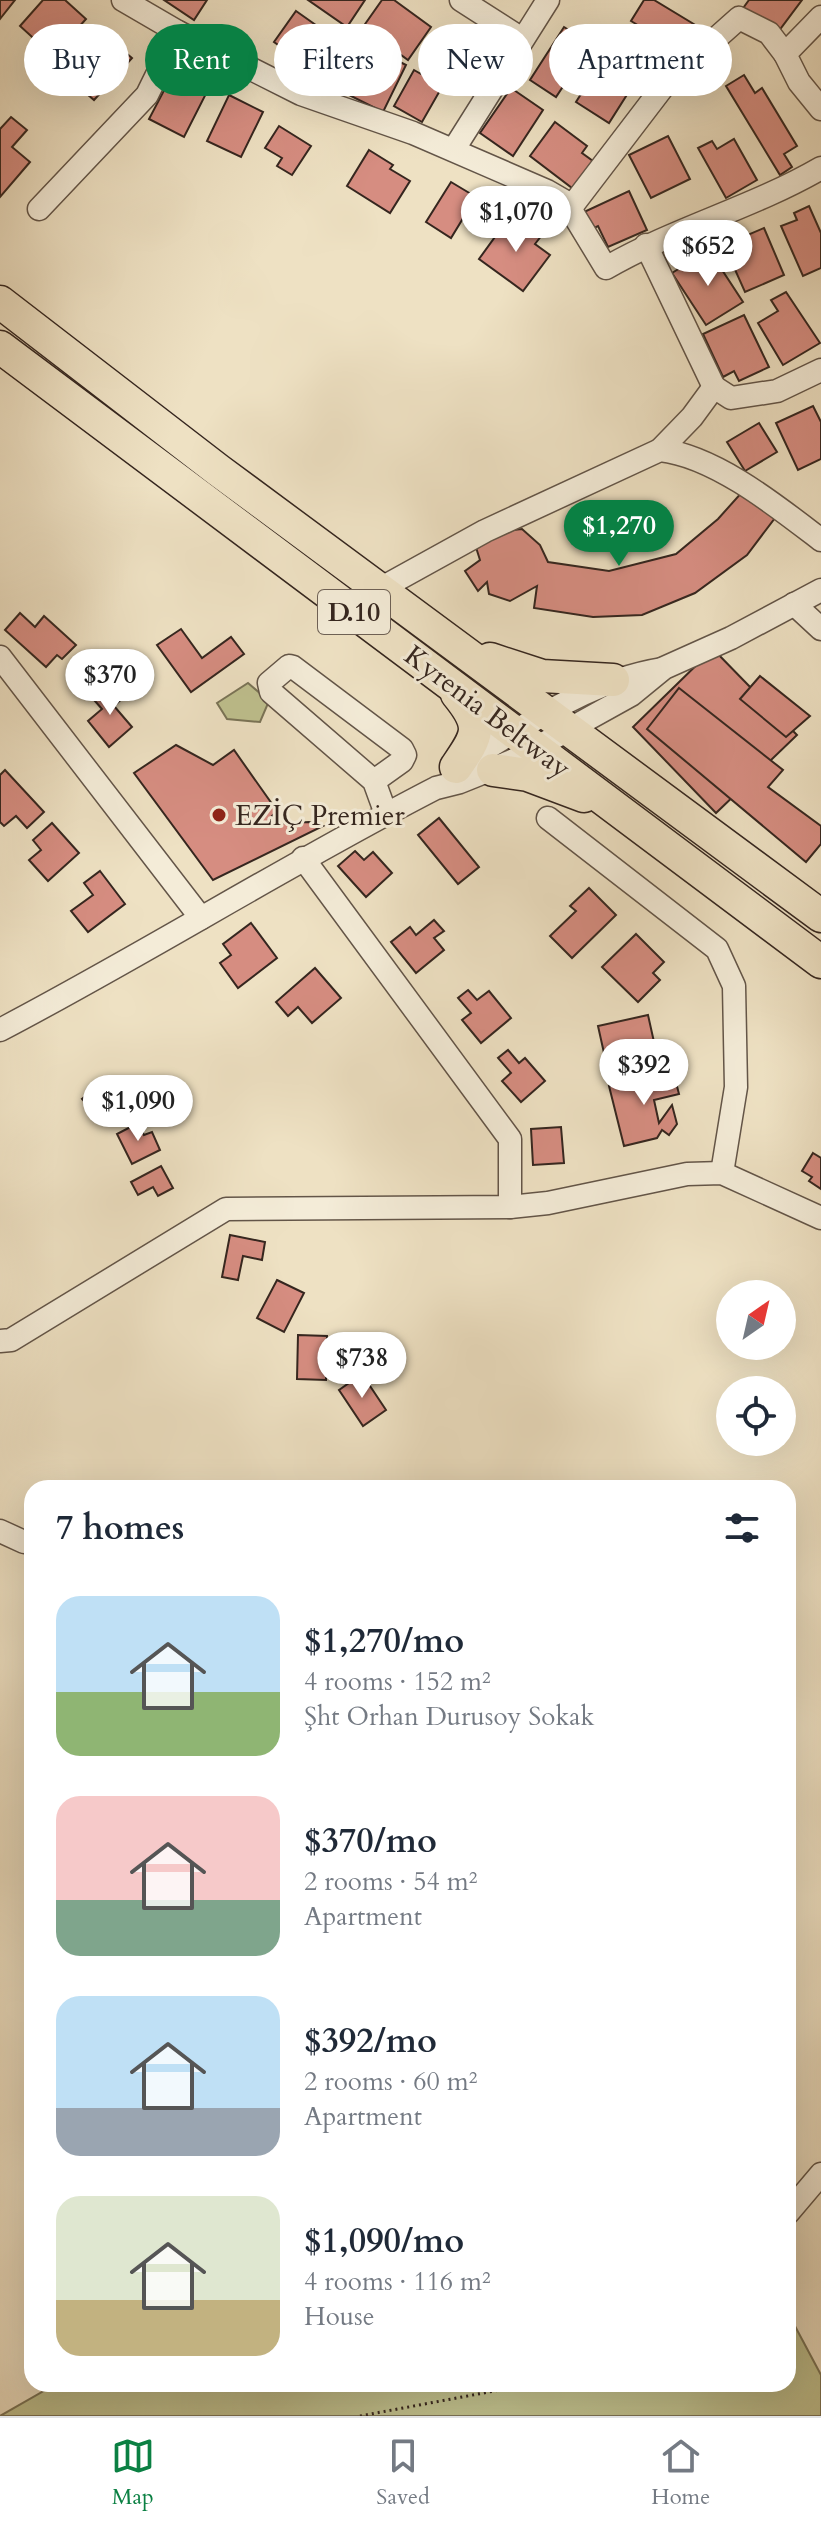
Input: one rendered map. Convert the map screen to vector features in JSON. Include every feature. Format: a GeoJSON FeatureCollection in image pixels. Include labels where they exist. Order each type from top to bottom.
{"type":"FeatureCollection","features":[{"type":"Feature","properties":{"kind":"highway","name":"Kyrenia Beltway"},"geometry":{"type":"LineString","coordinates":[[0,302],[821,916]]}},
{"type":"Feature","properties":{"kind":"highway","name":"Kyrenia Beltway"},"geometry":{"type":"LineString","coordinates":[[0,347],[821,962]]}},
{"type":"Feature","properties":{"kind":"highway"},"geometry":{"type":"LineString","coordinates":[[460,649],[542,676],[613,680]]}},
{"type":"Feature","properties":{"kind":"highway"},"geometry":{"type":"LineString","coordinates":[[441,675],[471,711],[476,726],[472,744],[446,778]]}},
{"type":"Feature","properties":{"kind":"highway"},"geometry":{"type":"LineString","coordinates":[[493,770],[528,775],[617,808]]}},
{"type":"Feature","properties":{"kind":"street"},"geometry":{"type":"LineString","coordinates":[[123,0],[164,24]]}},
{"type":"Feature","properties":{"kind":"street"},"geometry":{"type":"LineString","coordinates":[[461,0],[499,24]]}},
{"type":"Feature","properties":{"kind":"street"},"geometry":{"type":"LineString","coordinates":[[532,24],[548,0]]}},
{"type":"Feature","properties":{"kind":"street"},"geometry":{"type":"LineString","coordinates":[[785,54],[821,17]]}},
{"type":"Feature","properties":{"kind":"street"},"geometry":{"type":"LineString","coordinates":[[569,210],[666,83],[739,18],[769,33],[785,54],[799,82],[821,109]]}},
{"type":"Feature","properties":{"kind":"street"},"geometry":{"type":"LineString","coordinates":[[258,72],[301,94],[454,149],[547,191],[566,202],[606,268],[646,245],[777,193],[821,168]]}},
{"type":"Feature","properties":{"kind":"street"},"geometry":{"type":"LineString","coordinates":[[39,209],[146,96]]}},
{"type":"Feature","properties":{"kind":"street"},"geometry":{"type":"LineString","coordinates":[[454,149],[487,96]]}},
{"type":"Feature","properties":{"kind":"street"},"geometry":{"type":"LineString","coordinates":[[646,245],[714,387],[731,398],[777,391],[821,370]]}},
{"type":"Feature","properties":{"kind":"street"},"geometry":{"type":"LineString","coordinates":[[380,589],[485,531],[660,450],[692,417],[714,387]]}},
{"type":"Feature","properties":{"kind":"street"},"geometry":{"type":"LineString","coordinates":[[660,450],[672,451],[716,470],[772,503],[821,540]]}},
{"type":"Feature","properties":{"kind":"street"},"geometry":{"type":"LineString","coordinates":[[0,1030],[100,978],[446,778],[558,722],[613,680],[664,668],[821,590]]}},
{"type":"Feature","properties":{"kind":"street"},"geometry":{"type":"LineString","coordinates":[[794,604],[821,629]]}},
{"type":"Feature","properties":{"kind":"street"},"geometry":{"type":"LineString","coordinates":[[0,657],[201,918]]}},
{"type":"Feature","properties":{"kind":"street"},"geometry":{"type":"LineString","coordinates":[[374,781],[402,761],[402,749],[293,667],[269,683],[271,692],[374,781],[386,814]]}},
{"type":"Feature","properties":{"kind":"street"},"geometry":{"type":"LineString","coordinates":[[558,722],[631,695],[664,668]]}},
{"type":"Feature","properties":{"kind":"street"},"geometry":{"type":"LineString","coordinates":[[446,778],[493,770],[526,740]]}},
{"type":"Feature","properties":{"kind":"street"},"geometry":{"type":"LineString","coordinates":[[548,818],[717,949],[734,986],[736,1087],[722,1173]]}},
{"type":"Feature","properties":{"kind":"street"},"geometry":{"type":"LineString","coordinates":[[303,858],[510,1139],[510,1207]]}},
{"type":"Feature","properties":{"kind":"street"},"geometry":{"type":"LineString","coordinates":[[0,1341],[11,1340],[226,1209],[510,1207],[548,1203],[687,1174],[722,1173],[821,1218]]}},
{"type":"Feature","properties":{"kind":"street"},"geometry":{"type":"LineString","coordinates":[[0,1531],[24,1542]]}},
{"type":"Feature","properties":{"kind":"street"},"geometry":{"type":"LineString","coordinates":[[796,2204],[821,2174]]}},
{"type":"Feature","properties":{"kind":"path"},"geometry":{"type":"LineString","coordinates":[[360,2416],[489,2392]]}},
{"type":"Feature","properties":{"kind":"green space"},"geometry":{"type":"Polygon","coordinates":[[[248,683],[269,701],[260,722],[227,719],[217,703],[248,683]]]}},
{"type":"Feature","properties":{"kind":"green space"},"geometry":{"type":"Polygon","coordinates":[[[796,2328],[821,2375],[821,2416],[0,2416],[42,2392],[796,2392],[796,2328]]]}},
{"type":"Feature","properties":{"kind":"building"},"geometry":{"type":"Polygon","coordinates":[[[0,0],[15,0],[0,19],[0,0]]]}},
{"type":"Feature","properties":{"kind":"building"},"geometry":{"type":"Polygon","coordinates":[[[43,0],[65,0],[86,19],[82,24],[24,24],[24,30],[20,26],[43,0]]]}},
{"type":"Feature","properties":{"kind":"building"},"geometry":{"type":"Polygon","coordinates":[[[164,0],[207,0],[194,20],[164,0]]]}},
{"type":"Feature","properties":{"kind":"building"},"geometry":{"type":"Polygon","coordinates":[[[308,0],[365,0],[349,24],[343,24],[308,0]]]}},
{"type":"Feature","properties":{"kind":"building"},"geometry":{"type":"Polygon","coordinates":[[[382,0],[394,0],[427,24],[418,24],[418,46],[408,60],[402,56],[402,24],[365,24],[382,0]]]}},
{"type":"Feature","properties":{"kind":"building"},"geometry":{"type":"Polygon","coordinates":[[[644,0],[654,0],[694,24],[636,24],[631,21],[644,0]]]}},
{"type":"Feature","properties":{"kind":"building"},"geometry":{"type":"Polygon","coordinates":[[[749,0],[802,0],[775,36],[741,11],[749,0]]]}},
{"type":"Feature","properties":{"kind":"building"},"geometry":{"type":"Polygon","coordinates":[[[296,11],[314,24],[287,24],[296,11]]]}},
{"type":"Feature","properties":{"kind":"building"},"geometry":{"type":"Polygon","coordinates":[[[549,50],[549,92],[533,82],[533,75],[549,50]]]}},
{"type":"Feature","properties":{"kind":"building"},"geometry":{"type":"Polygon","coordinates":[[[414,70],[418,72],[418,96],[437,96],[422,122],[394,106],[414,70]]]}},
{"type":"Feature","properties":{"kind":"building"},"geometry":{"type":"Polygon","coordinates":[[[744,75],[755,93],[762,88],[797,146],[784,154],[792,167],[780,175],[732,96],[732,82],[744,75]]]}},
{"type":"Feature","properties":{"kind":"building"},"geometry":{"type":"Polygon","coordinates":[[[161,96],[205,96],[184,137],[149,119],[161,96]]]}},
{"type":"Feature","properties":{"kind":"building"},"geometry":{"type":"Polygon","coordinates":[[[229,96],[263,112],[241,157],[207,141],[229,96]]]}},
{"type":"Feature","properties":{"kind":"building"},"geometry":{"type":"Polygon","coordinates":[[[351,96],[391,96],[383,112],[351,96]]]}},
{"type":"Feature","properties":{"kind":"building"},"geometry":{"type":"Polygon","coordinates":[[[505,96],[523,96],[543,110],[513,156],[480,133],[505,96]]]}},
{"type":"Feature","properties":{"kind":"building"},"geometry":{"type":"Polygon","coordinates":[[[580,96],[626,96],[609,123],[576,102],[580,96]]]}},
{"type":"Feature","properties":{"kind":"building"},"geometry":{"type":"Polygon","coordinates":[[[11,117],[27,130],[12,147],[30,162],[0,197],[0,129],[11,117]]]}},
{"type":"Feature","properties":{"kind":"building"},"geometry":{"type":"Polygon","coordinates":[[[555,122],[587,146],[582,153],[597,164],[576,191],[530,156],[555,122]]]}},
{"type":"Feature","properties":{"kind":"building"},"geometry":{"type":"Polygon","coordinates":[[[279,126],[311,146],[292,175],[277,166],[282,158],[265,148],[279,126]]]}},
{"type":"Feature","properties":{"kind":"building"},"geometry":{"type":"Polygon","coordinates":[[[668,136],[690,179],[651,198],[629,155],[668,136]]]}},
{"type":"Feature","properties":{"kind":"building"},"geometry":{"type":"Polygon","coordinates":[[[734,139],[757,180],[726,198],[698,148],[712,141],[717,149],[734,139]]]}},
{"type":"Feature","properties":{"kind":"building"},"geometry":{"type":"Polygon","coordinates":[[[369,150],[393,165],[390,169],[410,181],[390,213],[347,186],[369,150]]]}},
{"type":"Feature","properties":{"kind":"building"},"geometry":{"type":"Polygon","coordinates":[[[451,182],[476,197],[451,238],[426,222],[451,182]]]}},
{"type":"Feature","properties":{"kind":"building"},"geometry":{"type":"Polygon","coordinates":[[[629,191],[647,230],[608,247],[598,226],[592,229],[584,212],[629,191]]]}},
{"type":"Feature","properties":{"kind":"building"},"geometry":{"type":"Polygon","coordinates":[[[809,206],[821,233],[821,268],[803,276],[781,226],[797,220],[794,213],[809,206]]]}},
{"type":"Feature","properties":{"kind":"building"},"geometry":{"type":"Polygon","coordinates":[[[508,219],[525,232],[530,226],[542,235],[535,244],[550,255],[523,291],[479,259],[508,219]]]}},
{"type":"Feature","properties":{"kind":"building"},"geometry":{"type":"Polygon","coordinates":[[[764,228],[784,275],[745,292],[724,245],[764,228]]]}},
{"type":"Feature","properties":{"kind":"building"},"geometry":{"type":"Polygon","coordinates":[[[709,250],[743,302],[706,325],[672,273],[709,250]]]}},
{"type":"Feature","properties":{"kind":"building"},"geometry":{"type":"Polygon","coordinates":[[[786,292],[820,343],[783,365],[758,323],[778,311],[771,300],[786,292]]]}},
{"type":"Feature","properties":{"kind":"building"},"geometry":{"type":"Polygon","coordinates":[[[744,315],[769,367],[739,381],[734,371],[723,377],[703,334],[744,315]]]}},
{"type":"Feature","properties":{"kind":"building"},"geometry":{"type":"Polygon","coordinates":[[[813,406],[821,422],[821,459],[798,470],[776,423],[813,406]]]}},
{"type":"Feature","properties":{"kind":"building"},"geometry":{"type":"Polygon","coordinates":[[[759,423],[777,452],[745,471],[727,442],[759,423]]]}},
{"type":"Feature","properties":{"kind":"building"},"geometry":{"type":"Polygon","coordinates":[[[743,491],[778,514],[747,555],[695,593],[642,615],[593,617],[534,608],[537,586],[510,601],[489,594],[487,582],[478,591],[465,571],[480,560],[474,541],[494,532],[522,529],[540,545],[548,562],[609,571],[676,554],[718,519],[743,491]]]}},
{"type":"Feature","properties":{"kind":"building"},"geometry":{"type":"Polygon","coordinates":[[[20,613],[35,627],[44,616],[76,645],[62,659],[57,655],[46,667],[5,630],[20,613]]]}},
{"type":"Feature","properties":{"kind":"building"},"geometry":{"type":"Polygon","coordinates":[[[181,629],[202,658],[231,637],[244,654],[191,692],[157,645],[181,629]]]}},
{"type":"Feature","properties":{"kind":"building"},"geometry":{"type":"Polygon","coordinates":[[[713,649],[797,735],[716,813],[633,727],[713,649]]]}},
{"type":"Feature","properties":{"kind":"building"},"geometry":{"type":"Polygon","coordinates":[[[760,676],[810,716],[786,737],[740,699],[760,676]]]}},
{"type":"Feature","properties":{"kind":"building"},"geometry":{"type":"Polygon","coordinates":[[[115,684],[125,696],[114,706],[132,727],[109,747],[88,721],[102,709],[95,701],[115,684]]]}},
{"type":"Feature","properties":{"kind":"building"},"geometry":{"type":"Polygon","coordinates":[[[679,688],[783,770],[768,787],[821,826],[821,844],[806,862],[647,729],[679,688]]]}},
{"type":"Feature","properties":{"kind":"building","name":"EZİÇ Premier"},"geometry":{"type":"Polygon","coordinates":[[[176,745],[213,765],[234,750],[277,811],[270,818],[273,824],[309,822],[323,826],[213,880],[134,773],[176,745]]]}},
{"type":"Feature","properties":{"kind":"building"},"geometry":{"type":"Polygon","coordinates":[[[5,770],[44,812],[27,828],[16,816],[4,826],[0,822],[0,775],[5,770]]]}},
{"type":"Feature","properties":{"kind":"building"},"geometry":{"type":"Polygon","coordinates":[[[439,818],[479,867],[458,884],[418,835],[439,818]]]}},
{"type":"Feature","properties":{"kind":"building"},"geometry":{"type":"Polygon","coordinates":[[[52,823],[79,853],[48,881],[29,860],[41,850],[33,840],[52,823]]]}},
{"type":"Feature","properties":{"kind":"building"},"geometry":{"type":"Polygon","coordinates":[[[355,851],[364,860],[373,852],[392,873],[366,897],[338,866],[355,851]]]}},
{"type":"Feature","properties":{"kind":"building"},"geometry":{"type":"Polygon","coordinates":[[[100,871],[125,904],[88,932],[71,911],[93,895],[84,883],[100,871]]]}},
{"type":"Feature","properties":{"kind":"building"},"geometry":{"type":"Polygon","coordinates":[[[589,888],[616,915],[572,958],[550,936],[576,911],[570,906],[589,888]]]}},
{"type":"Feature","properties":{"kind":"building"},"geometry":{"type":"Polygon","coordinates":[[[434,920],[444,931],[434,938],[444,950],[416,973],[391,942],[410,927],[416,935],[434,920]]]}},
{"type":"Feature","properties":{"kind":"building"},"geometry":{"type":"Polygon","coordinates":[[[251,923],[277,958],[238,988],[220,963],[231,955],[223,944],[251,923]]]}},
{"type":"Feature","properties":{"kind":"building"},"geometry":{"type":"Polygon","coordinates":[[[636,934],[664,962],[653,973],[660,980],[638,1002],[602,967],[636,934]]]}},
{"type":"Feature","properties":{"kind":"building"},"geometry":{"type":"Polygon","coordinates":[[[315,968],[341,998],[312,1023],[298,1007],[288,1016],[276,1002],[315,968]]]}},
{"type":"Feature","properties":{"kind":"building"},"geometry":{"type":"Polygon","coordinates":[[[468,990],[477,1000],[489,991],[511,1018],[481,1043],[462,1020],[471,1013],[458,998],[468,990]]]}},
{"type":"Feature","properties":{"kind":"building"},"geometry":{"type":"Polygon","coordinates":[[[648,1015],[658,1060],[608,1071],[598,1026],[648,1015]]]}},
{"type":"Feature","properties":{"kind":"building"},"geometry":{"type":"Polygon","coordinates":[[[508,1050],[519,1063],[525,1058],[545,1081],[521,1102],[502,1081],[511,1073],[498,1058],[508,1050]]]}},
{"type":"Feature","properties":{"kind":"building"},"geometry":{"type":"Polygon","coordinates":[[[673,1071],[679,1094],[654,1100],[659,1123],[672,1105],[677,1124],[669,1135],[662,1130],[657,1138],[624,1146],[609,1086],[673,1071]]]}},
{"type":"Feature","properties":{"kind":"building"},"geometry":{"type":"Polygon","coordinates":[[[106,1080],[127,1105],[103,1124],[82,1099],[106,1080]]]}},
{"type":"Feature","properties":{"kind":"building"},"geometry":{"type":"Polygon","coordinates":[[[138,1123],[144,1135],[152,1132],[160,1150],[132,1164],[117,1134],[138,1123]]]}},
{"type":"Feature","properties":{"kind":"building"},"geometry":{"type":"Polygon","coordinates":[[[561,1127],[564,1163],[533,1165],[531,1129],[561,1127]]]}},
{"type":"Feature","properties":{"kind":"building"},"geometry":{"type":"Polygon","coordinates":[[[813,1153],[821,1158],[821,1189],[809,1181],[812,1177],[802,1171],[813,1153]]]}},
{"type":"Feature","properties":{"kind":"building"},"geometry":{"type":"Polygon","coordinates":[[[161,1166],[173,1188],[158,1196],[153,1187],[138,1195],[131,1182],[161,1166]]]}},
{"type":"Feature","properties":{"kind":"building"},"geometry":{"type":"Polygon","coordinates":[[[230,1235],[265,1242],[262,1260],[243,1256],[238,1280],[222,1277],[230,1235]]]}},
{"type":"Feature","properties":{"kind":"building"},"geometry":{"type":"Polygon","coordinates":[[[277,1280],[304,1293],[284,1332],[257,1318],[277,1280]]]}},
{"type":"Feature","properties":{"kind":"building"},"geometry":{"type":"Polygon","coordinates":[[[298,1335],[327,1336],[326,1380],[297,1379],[298,1335]]]}},
{"type":"Feature","properties":{"kind":"building"},"geometry":{"type":"Polygon","coordinates":[[[362,1374],[386,1410],[363,1426],[339,1390],[362,1374]]]}},
{"type":"Feature","properties":{"kind":"place","name":"EZİÇ Premier"},"geometry":{"type":"Point","coordinates":[219,815]}}]}
